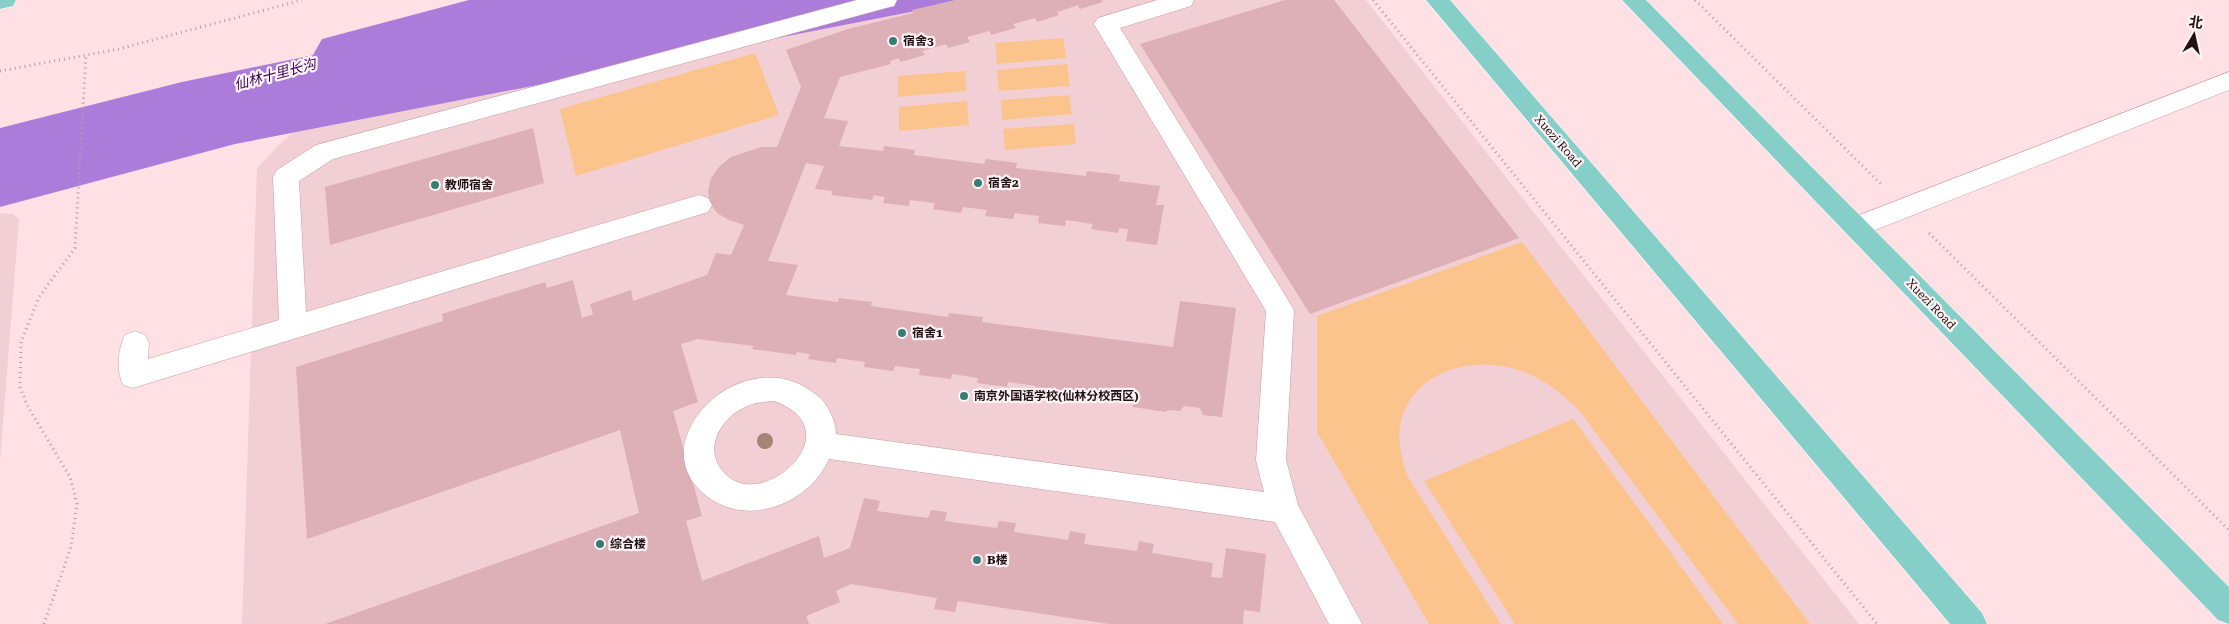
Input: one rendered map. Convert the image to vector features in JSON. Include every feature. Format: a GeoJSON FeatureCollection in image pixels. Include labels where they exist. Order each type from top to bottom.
{"type":"FeatureCollection","features":[{"type":"Feature","properties":{"kind":"main road"},"geometry":{"type":"LineString","coordinates":[[0,1],[5,0]]}},
{"type":"Feature","properties":{"kind":"main road","name":"Xuezi Road"},"geometry":{"type":"LineString","coordinates":[[1438,0],[1971,624]]}},
{"type":"Feature","properties":{"kind":"main road","name":"Xuezi Road"},"geometry":{"type":"LineString","coordinates":[[1633,0],[2229,609]]}},
{"type":"Feature","properties":{"kind":"lane"},"geometry":{"type":"LineString","coordinates":[[293,327],[286,177],[325,152],[886,0]]}},
{"type":"Feature","properties":{"kind":"lane"},"geometry":{"type":"LineString","coordinates":[[1183,0],[1106,24],[1280,310],[1271,460],[1284,509],[1346,624]]}},
{"type":"Feature","properties":{"kind":"lane"},"geometry":{"type":"LineString","coordinates":[[1856,227],[2229,81]]}},
{"type":"Feature","properties":{"kind":"lane"},"geometry":{"type":"LineString","coordinates":[[134,343],[133,376],[699,205]]}},
{"type":"Feature","properties":{"kind":"lane"},"geometry":{"type":"LineString","coordinates":[[822,445],[1284,509]]}},
{"type":"Feature","properties":{"kind":"path"},"geometry":{"type":"LineString","coordinates":[[0,70],[119,49],[302,0]]}},
{"type":"Feature","properties":{"kind":"path"},"geometry":{"type":"LineString","coordinates":[[1373,0],[1877,624]]}},
{"type":"Feature","properties":{"kind":"path"},"geometry":{"type":"LineString","coordinates":[[1695,0],[1885,188]]}},
{"type":"Feature","properties":{"kind":"path"},"geometry":{"type":"LineString","coordinates":[[44,624],[71,547],[77,504],[70,477],[27,404],[20,388],[20,342],[39,297],[74,248],[86,55]]}},
{"type":"Feature","properties":{"kind":"path"},"geometry":{"type":"LineString","coordinates":[[1927,230],[2229,530]]}},
{"type":"Feature","properties":{"kind":"shaded area","name":"南京外国语学校(仙林分校西区)"},"geometry":{"type":"Polygon","coordinates":[[[755,0],[1366,0],[1859,624],[242,624],[257,168],[309,118],[755,0]]]}},
{"type":"Feature","properties":{"kind":"shaded area"},"geometry":{"type":"Polygon","coordinates":[[[1063,38],[1066,58],[997,64],[995,43],[1063,38]]]}},
{"type":"Feature","properties":{"kind":"shaded area"},"geometry":{"type":"Polygon","coordinates":[[[755,53],[779,115],[576,176],[560,109],[755,53]]]}},
{"type":"Feature","properties":{"kind":"shaded area"},"geometry":{"type":"Polygon","coordinates":[[[1067,64],[1070,86],[999,91],[997,70],[1067,64]]]}},
{"type":"Feature","properties":{"kind":"shaded area"},"geometry":{"type":"Polygon","coordinates":[[[965,71],[966,91],[898,97],[898,76],[965,71]]]}},
{"type":"Feature","properties":{"kind":"shaded area"},"geometry":{"type":"Polygon","coordinates":[[[1069,95],[1072,114],[1002,120],[1001,100],[1069,95]]]}},
{"type":"Feature","properties":{"kind":"shaded area"},"geometry":{"type":"Polygon","coordinates":[[[967,101],[969,125],[899,131],[899,107],[967,101]]]}},
{"type":"Feature","properties":{"kind":"shaded area"},"geometry":{"type":"Polygon","coordinates":[[[1074,124],[1076,144],[1005,150],[1003,129],[1074,124]]]}},
{"type":"Feature","properties":{"kind":"shaded area"},"geometry":{"type":"Polygon","coordinates":[[[0,214],[13,214],[19,220],[0,460],[0,214]]]}},
{"type":"Feature","properties":{"kind":"shaded area"},"geometry":{"type":"Polygon","coordinates":[[[1522,242],[1810,624],[1738,624],[1582,414],[1561,394],[1539,379],[1505,366],[1487,364],[1453,369],[1437,376],[1423,386],[1411,398],[1403,414],[1399,430],[1403,462],[1408,477],[1501,624],[1429,624],[1317,432],[1317,316],[1522,242]]]}},
{"type":"Feature","properties":{"kind":"shaded area"},"geometry":{"type":"Polygon","coordinates":[[[1573,419],[1723,624],[1515,624],[1424,481],[1573,419]]]}},
{"type":"Feature","properties":{"kind":"water"},"geometry":{"type":"Polygon","coordinates":[[[582,0],[972,0],[235,144],[0,207],[0,128],[182,82],[582,0]]]}},
{"type":"Feature","properties":{"kind":"building"},"geometry":{"type":"Polygon","coordinates":[[[955,0],[1101,0],[1103,2],[1080,9],[1078,5],[1057,12],[1059,15],[1037,22],[1035,18],[1013,24],[1016,28],[991,35],[990,31],[967,37],[970,42],[948,48],[946,44],[922,51],[925,55],[900,62],[899,58],[890,61],[891,64],[840,77],[824,118],[848,121],[839,146],[883,151],[884,146],[915,150],[914,155],[984,164],[986,159],[1017,163],[1016,168],[1086,176],[1087,171],[1120,175],[1119,181],[1160,186],[1156,205],[1164,205],[1157,245],[1126,241],[1128,229],[1119,228],[1118,233],[1091,229],[1093,224],[1066,220],[1065,226],[1038,223],[1039,216],[1015,213],[1013,219],[985,216],[987,210],[963,207],[961,213],[933,209],[935,203],[910,200],[909,206],[883,203],[885,197],[874,195],[872,200],[831,195],[833,191],[815,189],[824,166],[806,163],[768,261],[798,265],[786,295],[838,302],[839,298],[872,302],[871,306],[948,317],[949,313],[983,317],[982,322],[1173,347],[1180,301],[1236,308],[1222,417],[1203,415],[1200,408],[1184,406],[1180,411],[1167,410],[1166,412],[1133,407],[1134,399],[1125,397],[1124,403],[1094,399],[1095,393],[1065,389],[1064,395],[1035,391],[1036,386],[1008,382],[1007,387],[977,383],[978,378],[952,374],[951,379],[919,375],[920,369],[895,366],[893,371],[864,367],[865,362],[837,358],[836,363],[808,359],[810,354],[797,352],[796,355],[752,349],[754,346],[697,339],[681,344],[698,402],[673,411],[702,516],[686,521],[702,581],[819,536],[824,558],[850,548],[864,498],[880,501],[877,511],[928,518],[931,510],[947,512],[945,521],[997,528],[999,521],[1016,523],[1014,532],[1068,540],[1070,531],[1086,534],[1084,544],[1137,551],[1139,541],[1154,544],[1152,553],[1213,563],[1211,577],[1222,578],[1226,548],[1266,554],[1260,612],[1244,610],[1243,624],[1109,624],[958,601],[955,612],[934,609],[937,598],[851,584],[836,591],[840,602],[806,616],[809,624],[325,624],[639,513],[620,430],[307,539],[296,367],[443,321],[442,314],[545,282],[547,288],[573,280],[582,318],[593,314],[590,304],[631,290],[633,301],[707,275],[716,253],[731,255],[744,225],[729,220],[717,213],[710,203],[708,191],[711,178],[719,167],[731,157],[761,147],[777,147],[801,87],[786,50],[848,29],[913,13],[912,10],[955,0]]]}},
{"type":"Feature","properties":{"kind":"building"},"geometry":{"type":"Polygon","coordinates":[[[1285,0],[1334,0],[1519,238],[1310,314],[1140,44],[1285,0]]]}},
{"type":"Feature","properties":{"kind":"building","name":"教师宿舍"},"geometry":{"type":"Polygon","coordinates":[[[533,128],[544,183],[330,245],[325,187],[533,128]]]}},
{"type":"Feature","properties":{"kind":"waterway","name":"仙林十里长沟"},"geometry":{"type":"LineString","coordinates":[[345,55],[550,0]]}},
{"type":"Feature","properties":{"kind":"place","name":"宿舍3"},"geometry":{"type":"Point","coordinates":[893,41]}},
{"type":"Feature","properties":{"kind":"place","name":"宿舍2"},"geometry":{"type":"Point","coordinates":[978,183]}},
{"type":"Feature","properties":{"kind":"place","name":"教师宿舍"},"geometry":{"type":"Point","coordinates":[435,185]}},
{"type":"Feature","properties":{"kind":"place","name":"宿舍1"},"geometry":{"type":"Point","coordinates":[902,333]}},
{"type":"Feature","properties":{"kind":"place","name":"南京外国语学校(仙林分校西区)"},"geometry":{"type":"Point","coordinates":[964,396]}},
{"type":"Feature","properties":{"kind":"place","name":"综合楼"},"geometry":{"type":"Point","coordinates":[600,544]}},
{"type":"Feature","properties":{"kind":"place","name":"B楼"},"geometry":{"type":"Point","coordinates":[977,560]}}]}
